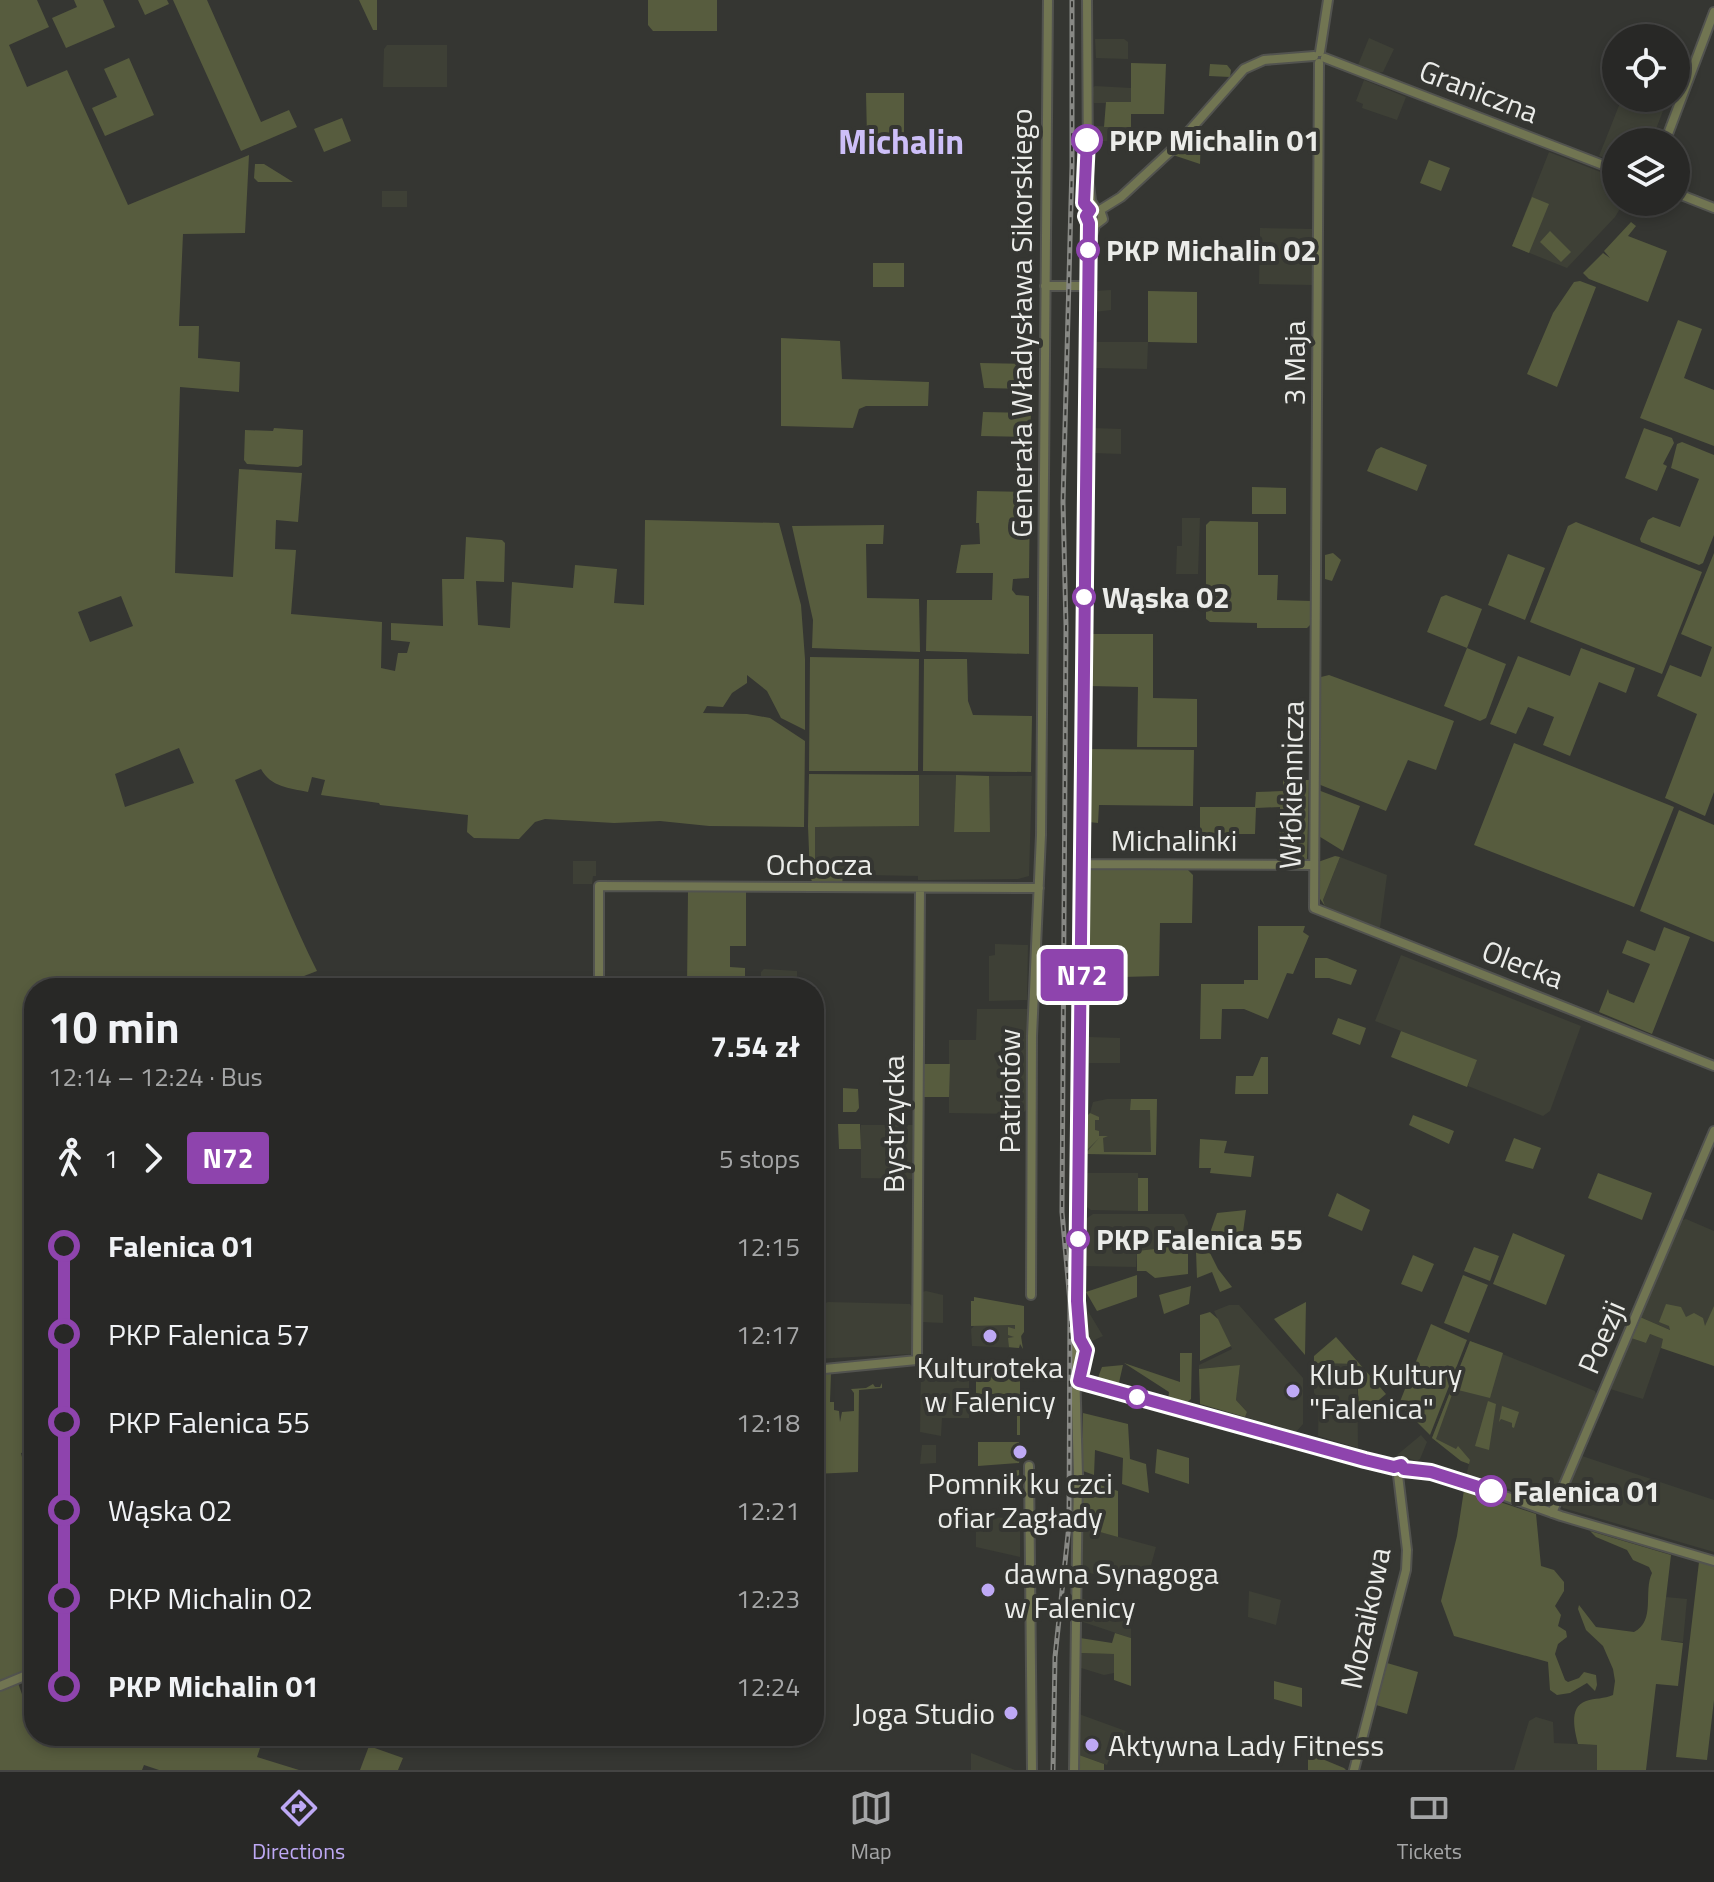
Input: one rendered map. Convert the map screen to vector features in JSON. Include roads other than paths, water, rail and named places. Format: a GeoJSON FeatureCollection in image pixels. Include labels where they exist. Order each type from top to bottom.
{"type":"FeatureCollection","features":[{"type":"Feature","properties":{"kind":"street","name":"Generała Władysława Sikorskiego"},"geometry":{"type":"LineString","coordinates":[[1042,647],[1048,0]]}},
{"type":"Feature","properties":{"kind":"street"},"geometry":{"type":"LineString","coordinates":[[1087,0],[1088,176],[1084,203],[1097,211]]}},
{"type":"Feature","properties":{"kind":"street","name":"3 Maja"},"geometry":{"type":"LineString","coordinates":[[1317,662],[1320,57],[1328,0]]}},
{"type":"Feature","properties":{"kind":"street"},"geometry":{"type":"LineString","coordinates":[[1670,128],[1714,12]]}},
{"type":"Feature","properties":{"kind":"street","name":"Graniczna"},"geometry":{"type":"LineString","coordinates":[[1092,224],[1101,222],[1097,211],[1121,197],[1175,147],[1244,69],[1269,59],[1320,57],[1602,165]]}},
{"type":"Feature","properties":{"kind":"street"},"geometry":{"type":"LineString","coordinates":[[1690,199],[1714,208]]}},
{"type":"Feature","properties":{"kind":"street"},"geometry":{"type":"LineString","coordinates":[[1074,1770],[1087,286],[1092,224],[1086,216],[1097,211]]}},
{"type":"Feature","properties":{"kind":"street"},"geometry":{"type":"LineString","coordinates":[[1045,286],[1087,286]]}},
{"type":"Feature","properties":{"kind":"street","name":"Patriotów"},"geometry":{"type":"LineString","coordinates":[[1031,1295],[1032,1036],[1039,888],[1042,647]]}},
{"type":"Feature","properties":{"kind":"street","name":"Włókiennicza"},"geometry":{"type":"LineString","coordinates":[[1314,908],[1317,662]]}},
{"type":"Feature","properties":{"kind":"street","name":"Michalinki"},"geometry":{"type":"LineString","coordinates":[[1083,864],[1313,865]]}},
{"type":"Feature","properties":{"kind":"street","name":"Ochocza"},"geometry":{"type":"LineString","coordinates":[[599,978],[599,886],[1039,888]]}},
{"type":"Feature","properties":{"kind":"street","name":"Bystrzycka"},"geometry":{"type":"LineString","coordinates":[[824,1369],[917,1360],[920,888]]}},
{"type":"Feature","properties":{"kind":"street","name":"Olecka"},"geometry":{"type":"LineString","coordinates":[[1314,908],[1714,1066]]}},
{"type":"Feature","properties":{"kind":"street","name":"Poezji"},"geometry":{"type":"LineString","coordinates":[[1552,1513],[1714,1131]]}},
{"type":"Feature","properties":{"kind":"street"},"geometry":{"type":"LineString","coordinates":[[1077,1384],[1399,1470],[1431,1472],[1457,1479],[1552,1513],[1714,1561]]}},
{"type":"Feature","properties":{"kind":"street"},"geometry":{"type":"LineString","coordinates":[[1029,1466],[1032,1770]]}},
{"type":"Feature","properties":{"kind":"street","name":"Mozaikowa"},"geometry":{"type":"LineString","coordinates":[[1354,1770],[1406,1570],[1399,1470]]}},
{"type":"Feature","properties":{"kind":"street"},"geometry":{"type":"LineString","coordinates":[[0,1686],[24,1676]]}},
{"type":"Feature","properties":{"kind":"railway"},"geometry":{"type":"LineString","coordinates":[[1053,1770],[1055,1657],[1069,1525],[1070,1302],[1062,1212],[1066,626],[1063,502],[1072,166],[1072,0]]}},
{"type":"Feature","properties":{"kind":"place","name":"PKP Michalin 01"},"geometry":{"type":"Point","coordinates":[1087,140]}},
{"type":"Feature","properties":{"kind":"place","name":"PKP Michalin 02"},"geometry":{"type":"Point","coordinates":[1088,250]}},
{"type":"Feature","properties":{"kind":"place","name":"Wąska 02"},"geometry":{"type":"Point","coordinates":[1084,597]}},
{"type":"Feature","properties":{"kind":"place","name":"PKP Falenica 55"},"geometry":{"type":"Point","coordinates":[1078,1239]}},
{"type":"Feature","properties":{"kind":"place","name":"Kulturoteka w Falenicy"},"geometry":{"type":"Point","coordinates":[990,1336]}},
{"type":"Feature","properties":{"kind":"place","name":"Klub Kultury \"Falenica\""},"geometry":{"type":"Point","coordinates":[1293,1391]}},
{"type":"Feature","properties":{"kind":"place","name":"Pomnik ku czci ofiar Zagłady"},"geometry":{"type":"Point","coordinates":[1020,1452]}},
{"type":"Feature","properties":{"kind":"place","name":"Falenica 01"},"geometry":{"type":"Point","coordinates":[1491,1491]}},
{"type":"Feature","properties":{"kind":"place","name":"dawna Synagoga w Falenicy"},"geometry":{"type":"Point","coordinates":[988,1590]}},
{"type":"Feature","properties":{"kind":"place","name":"Joga Studio"},"geometry":{"type":"Point","coordinates":[1011,1713]}},
{"type":"Feature","properties":{"kind":"place","name":"Aktywna Lady Fitness"},"geometry":{"type":"Point","coordinates":[1092,1745]}},
{"type":"Feature","properties":{"kind":"district","name":"Michalin"},"geometry":{"type":"Point","coordinates":[901,141]}}]}
